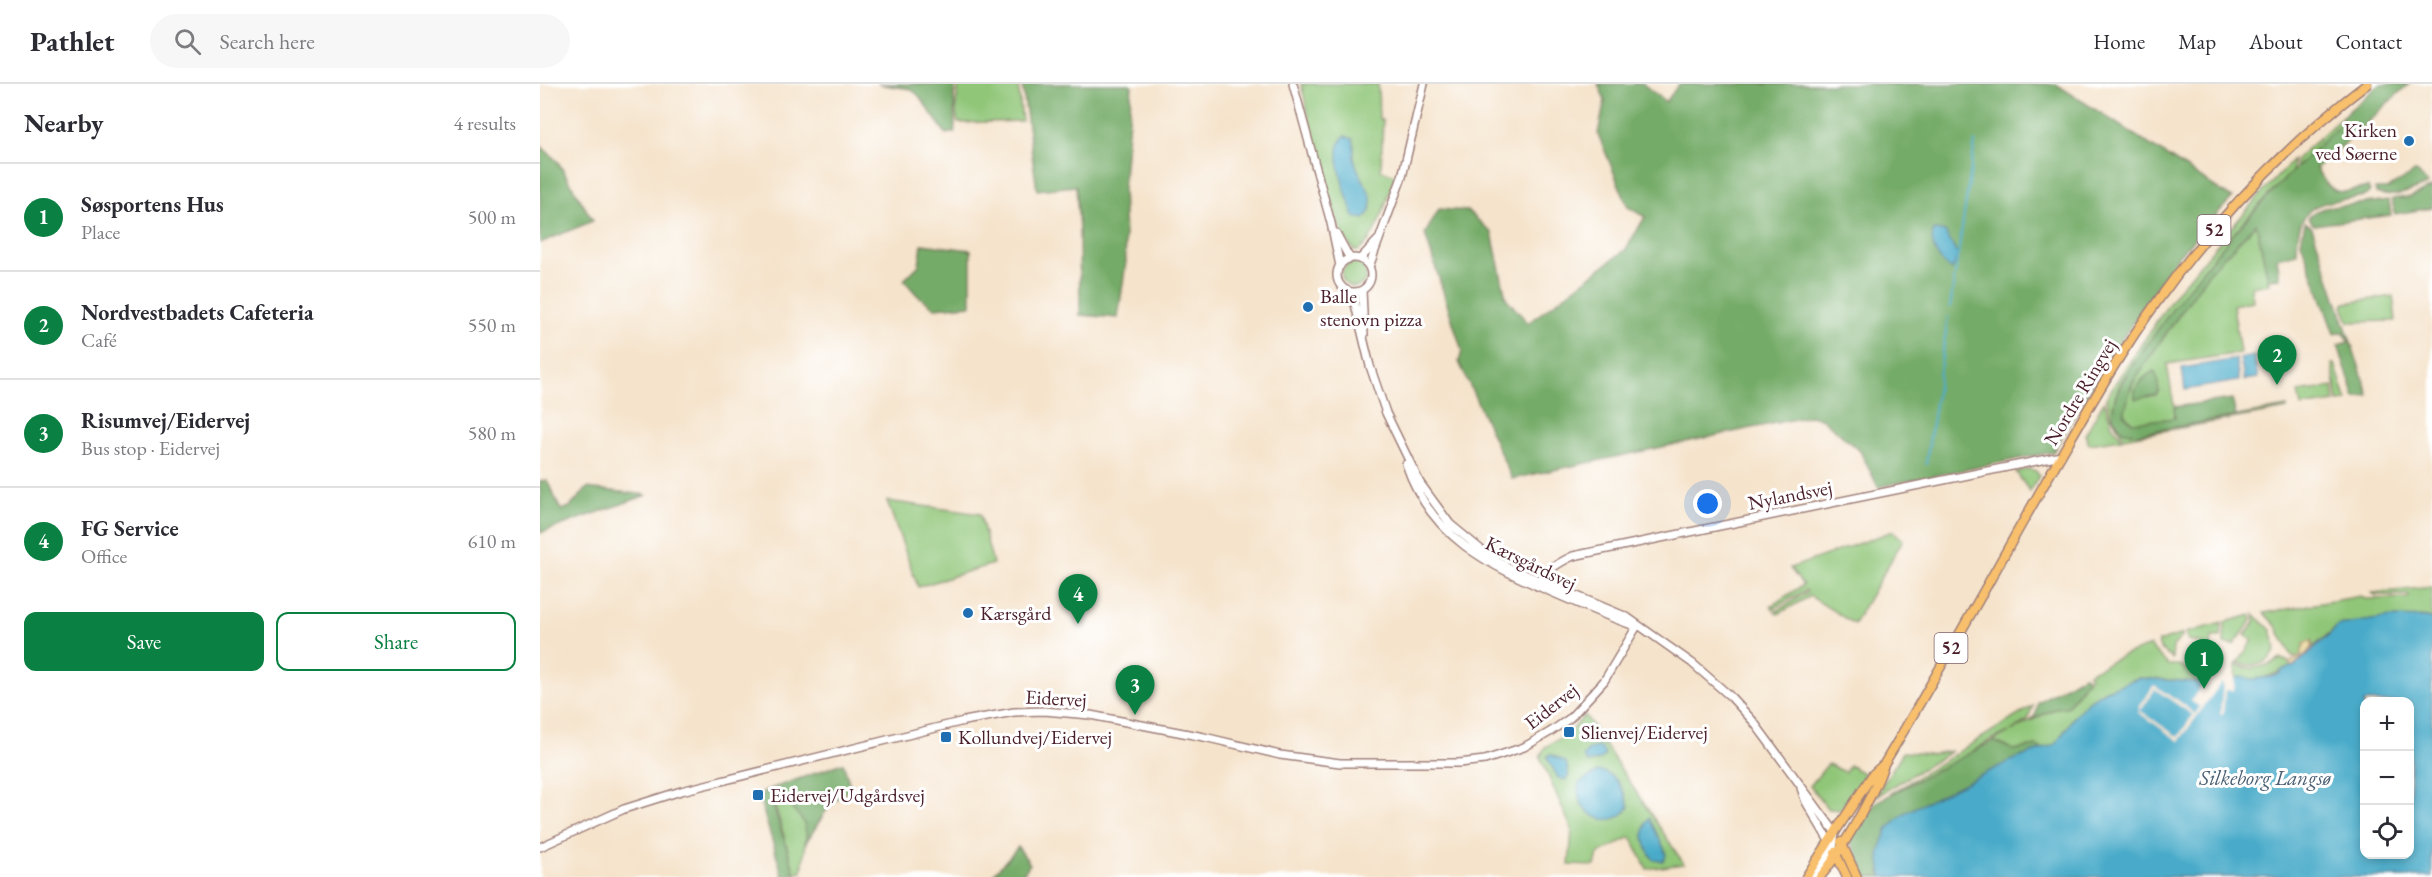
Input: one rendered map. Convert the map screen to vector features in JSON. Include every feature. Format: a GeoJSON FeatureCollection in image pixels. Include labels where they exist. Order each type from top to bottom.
{"type":"FeatureCollection","features":[{"type":"Feature","properties":{"kind":"main road","name":"Nordre Ringvej"},"geometry":{"type":"LineString","coordinates":[[1833,848],[1879,778],[1884,764],[2126,347],[2184,265],[2217,226],[2282,157],[2342,103],[2367,84]]}},
{"type":"Feature","properties":{"kind":"main road","name":"Nordre Ringvej"},"geometry":{"type":"LineString","coordinates":[[1833,848],[1873,774],[1884,764]]}},
{"type":"Feature","properties":{"kind":"main road"},"geometry":{"type":"LineString","coordinates":[[1838,838],[1857,877]]}},
{"type":"Feature","properties":{"kind":"main road"},"geometry":{"type":"LineString","coordinates":[[1806,877],[1833,848]]}},
{"type":"Feature","properties":{"kind":"main road"},"geometry":{"type":"LineString","coordinates":[[1820,877],[1833,848]]}},
{"type":"Feature","properties":{"kind":"main road"},"geometry":{"type":"LineString","coordinates":[[1833,848],[1847,877]]}},
{"type":"Feature","properties":{"kind":"street"},"geometry":{"type":"LineString","coordinates":[[1293,84],[1331,223],[1340,266],[1339,282],[1346,290],[1352,292],[1362,290],[1371,280],[1369,267],[1402,177],[1424,84]]}},
{"type":"Feature","properties":{"kind":"street"},"geometry":{"type":"LineString","coordinates":[[1331,223],[1350,258]]}},
{"type":"Feature","properties":{"kind":"street"},"geometry":{"type":"LineString","coordinates":[[1360,259],[1381,236]]}},
{"type":"Feature","properties":{"kind":"street"},"geometry":{"type":"LineString","coordinates":[[1340,266],[1350,258],[1360,259],[1369,267]]}},
{"type":"Feature","properties":{"kind":"street","name":"Kærsgårdsvej"},"geometry":{"type":"LineString","coordinates":[[1362,290],[1365,349]]}},
{"type":"Feature","properties":{"kind":"street","name":"Kærsgårdsvej"},"geometry":{"type":"LineString","coordinates":[[1352,292],[1376,387],[1398,440],[1422,487],[1450,524],[1484,552],[1508,567],[1538,583],[1617,612],[1683,656],[1731,697],[1765,735],[1800,785],[1813,798],[1838,838]]}},
{"type":"Feature","properties":{"kind":"street","name":"Nylandsvej"},"geometry":{"type":"LineString","coordinates":[[1538,583],[1559,562],[1573,556],[2061,456]]}},
{"type":"Feature","properties":{"kind":"street","name":"Eidervej"},"geometry":{"type":"LineString","coordinates":[[540,847],[624,809],[681,790],[964,721],[1014,712],[1044,711],[1090,715],[1204,737],[1280,755],[1340,763],[1459,763],[1485,760],[1524,747],[1551,732],[1570,717],[1604,681],[1637,626]]}},
{"type":"Feature","properties":{"kind":"street","name":"Kærsgårdsvej"},"geometry":{"type":"LineString","coordinates":[[1800,785],[1806,802],[1833,848]]}},
{"type":"Feature","properties":{"kind":"street"},"geometry":{"type":"LineString","coordinates":[[1813,877],[1833,848]]}},
{"type":"Feature","properties":{"kind":"green space"},"geometry":{"type":"Polygon","coordinates":[[[878,84],[956,84],[955,132],[946,134],[919,96],[911,89],[878,84]]]}},
{"type":"Feature","properties":{"kind":"green space"},"geometry":{"type":"Polygon","coordinates":[[[959,84],[1018,84],[1022,121],[958,123],[956,108],[959,84]]]}},
{"type":"Feature","properties":{"kind":"green space"},"geometry":{"type":"Polygon","coordinates":[[[1022,84],[1130,84],[1132,86],[1123,188],[1126,262],[1118,318],[1080,315],[1076,186],[1037,190],[1022,84]]]}},
{"type":"Feature","properties":{"kind":"green space"},"geometry":{"type":"Polygon","coordinates":[[[1301,84],[1378,84],[1379,119],[1383,120],[1381,170],[1395,175],[1377,227],[1358,251],[1355,251],[1346,240],[1330,199],[1301,84]]]}},
{"type":"Feature","properties":{"kind":"green space"},"geometry":{"type":"Polygon","coordinates":[[[1598,84],[1643,84],[1666,102],[1679,84],[2056,84],[2232,198],[2178,256],[2101,370],[2053,452],[1878,487],[1860,451],[1821,418],[1809,416],[1512,479],[1459,362],[1462,351],[1425,234],[1439,209],[1468,211],[1492,233],[1506,298],[1528,323],[1626,249],[1645,217],[1628,207],[1598,134],[1605,100],[1598,84]]]}},
{"type":"Feature","properties":{"kind":"green space"},"geometry":{"type":"Polygon","coordinates":[[[2380,84],[2409,84],[2316,168],[2332,189],[2342,192],[2368,187],[2370,191],[2366,196],[2325,203],[2307,213],[2301,222],[2297,253],[2277,258],[2280,278],[2268,279],[2256,224],[2210,271],[2153,352],[2132,384],[2124,414],[2132,422],[2175,418],[2174,407],[2232,399],[2236,416],[2137,434],[2122,430],[2113,417],[2115,398],[2128,372],[2166,317],[2236,230],[2341,124],[2343,116],[2380,84]]]}},
{"type":"Feature","properties":{"kind":"green space"},"geometry":{"type":"Polygon","coordinates":[[[2343,116],[2342,124],[2295,169],[2296,159],[2343,116]]]}},
{"type":"Feature","properties":{"kind":"green space"},"geometry":{"type":"Polygon","coordinates":[[[540,145],[558,162],[593,221],[540,243],[540,145]]]}},
{"type":"Feature","properties":{"kind":"green space"},"geometry":{"type":"Polygon","coordinates":[[[2293,160],[2292,172],[2217,252],[2133,364],[2117,392],[2113,412],[2117,424],[2137,434],[2287,407],[2287,409],[2124,438],[2111,416],[2106,398],[2178,290],[2293,160]]]}},
{"type":"Feature","properties":{"kind":"green space"},"geometry":{"type":"Polygon","coordinates":[[[2416,171],[2428,184],[2395,195],[2376,193],[2375,189],[2388,189],[2416,171]]]}},
{"type":"Feature","properties":{"kind":"green space"},"geometry":{"type":"Polygon","coordinates":[[[2432,187],[2432,208],[2395,214],[2392,199],[2410,197],[2432,187]]]}},
{"type":"Feature","properties":{"kind":"green space"},"geometry":{"type":"Polygon","coordinates":[[[2389,200],[2391,215],[2314,225],[2308,218],[2314,212],[2324,208],[2389,200]]]}},
{"type":"Feature","properties":{"kind":"green space"},"geometry":{"type":"Polygon","coordinates":[[[2305,222],[2312,227],[2369,396],[2355,398],[2338,345],[2349,342],[2344,332],[2334,334],[2301,242],[2305,222]]]}},
{"type":"Feature","properties":{"kind":"green space"},"geometry":{"type":"Polygon","coordinates":[[[2257,223],[2269,284],[2251,287],[2253,301],[2233,305],[2240,353],[2167,364],[2176,418],[2144,423],[2126,419],[2124,407],[2137,375],[2210,271],[2257,223]]]}},
{"type":"Feature","properties":{"kind":"green space"},"geometry":{"type":"Polygon","coordinates":[[[922,244],[971,250],[971,305],[935,308],[917,295],[904,280],[919,265],[922,244]]]}},
{"type":"Feature","properties":{"kind":"green space"},"geometry":{"type":"Polygon","coordinates":[[[1354,263],[1362,267],[1366,275],[1362,283],[1354,287],[1346,283],[1342,275],[1346,267],[1354,263]]]}},
{"type":"Feature","properties":{"kind":"green space"},"geometry":{"type":"Polygon","coordinates":[[[2393,296],[2396,321],[2349,322],[2343,306],[2345,303],[2393,296]]]}},
{"type":"Feature","properties":{"kind":"green space"},"geometry":{"type":"Polygon","coordinates":[[[2332,364],[2335,364],[2347,401],[2338,402],[2332,364]]]}},
{"type":"Feature","properties":{"kind":"green space"},"geometry":{"type":"Polygon","coordinates":[[[2154,371],[2159,391],[2156,395],[2135,399],[2137,386],[2154,371]]]}},
{"type":"Feature","properties":{"kind":"green space"},"geometry":{"type":"Polygon","coordinates":[[[2333,387],[2335,402],[2301,407],[2298,392],[2333,387]]]}},
{"type":"Feature","properties":{"kind":"green space"},"geometry":{"type":"Polygon","coordinates":[[[2104,401],[2112,425],[2122,439],[2089,444],[2085,435],[2104,401]]]}},
{"type":"Feature","properties":{"kind":"green space"},"geometry":{"type":"Polygon","coordinates":[[[2029,469],[2036,471],[2039,476],[2030,492],[2016,472],[2029,469]]]}},
{"type":"Feature","properties":{"kind":"green space"},"geometry":{"type":"Polygon","coordinates":[[[547,480],[561,510],[570,507],[587,488],[647,495],[540,533],[540,481],[547,480]]]}},
{"type":"Feature","properties":{"kind":"green space"},"geometry":{"type":"Polygon","coordinates":[[[887,501],[980,514],[993,564],[918,587],[887,501]]]}},
{"type":"Feature","properties":{"kind":"green space"},"geometry":{"type":"Polygon","coordinates":[[[1893,531],[1903,540],[1854,624],[1810,596],[1778,614],[1775,612],[1807,592],[1806,590],[1773,609],[1771,606],[1803,585],[1790,568],[1893,531]]]}},
{"type":"Feature","properties":{"kind":"green space"},"geometry":{"type":"Polygon","coordinates":[[[2432,587],[2432,618],[2419,617],[2339,625],[2312,648],[2312,640],[2300,657],[2292,656],[2276,626],[2264,613],[2361,596],[2365,599],[2408,598],[2409,595],[2375,595],[2372,593],[2432,587]]]}},
{"type":"Feature","properties":{"kind":"green space"},"geometry":{"type":"Polygon","coordinates":[[[2254,614],[2271,630],[2276,649],[2270,659],[2260,664],[2238,663],[2253,640],[2245,635],[2255,622],[2254,614]]]}},
{"type":"Feature","properties":{"kind":"green space"},"geometry":{"type":"Polygon","coordinates":[[[2251,615],[2252,620],[2234,645],[2224,644],[2225,622],[2251,615]]]}},
{"type":"Feature","properties":{"kind":"green space"},"geometry":{"type":"Polygon","coordinates":[[[2222,623],[2221,637],[2212,637],[2211,649],[2206,650],[2200,643],[2188,641],[2185,633],[2222,623]]]}},
{"type":"Feature","properties":{"kind":"green space"},"geometry":{"type":"Polygon","coordinates":[[[2182,634],[2173,646],[2172,659],[2160,649],[2158,642],[2182,634]]]}},
{"type":"Feature","properties":{"kind":"green space"},"geometry":{"type":"Polygon","coordinates":[[[2150,646],[2168,665],[2179,665],[2189,671],[2197,670],[2202,666],[2209,653],[2208,676],[2203,682],[2138,678],[2104,691],[2073,718],[2056,744],[2043,749],[2037,746],[2014,750],[1993,741],[2009,732],[1890,794],[2033,706],[2028,720],[2011,731],[2056,708],[2067,707],[2090,677],[2088,673],[2122,656],[2150,646]]]}},
{"type":"Feature","properties":{"kind":"green space"},"geometry":{"type":"Polygon","coordinates":[[[2281,659],[2287,661],[2292,667],[2264,678],[2235,679],[2236,664],[2247,668],[2259,667],[2281,659]]]}},
{"type":"Feature","properties":{"kind":"green space"},"geometry":{"type":"Polygon","coordinates":[[[2084,675],[2087,677],[2086,681],[2067,707],[2056,708],[2031,720],[2036,714],[2038,702],[2084,675]]]}},
{"type":"Feature","properties":{"kind":"green space"},"geometry":{"type":"Polygon","coordinates":[[[1585,715],[1684,864],[1647,869],[1631,837],[1598,854],[1595,866],[1569,865],[1572,830],[1540,757],[1545,747],[1568,734],[1585,715]]]}},
{"type":"Feature","properties":{"kind":"green space"},"geometry":{"type":"Polygon","coordinates":[[[1993,741],[2014,750],[2037,746],[2043,749],[2010,761],[1880,871],[1882,877],[1867,877],[1851,842],[1852,836],[1876,802],[1993,741]]]}},
{"type":"Feature","properties":{"kind":"green space"},"geometry":{"type":"Polygon","coordinates":[[[1952,751],[1875,797],[1903,752],[1931,754],[1952,751]]]}},
{"type":"Feature","properties":{"kind":"green space"},"geometry":{"type":"Polygon","coordinates":[[[843,763],[851,789],[831,803],[805,844],[805,828],[800,817],[782,796],[772,801],[795,874],[783,877],[759,797],[763,796],[762,792],[843,763]]]}},
{"type":"Feature","properties":{"kind":"green space"},"geometry":{"type":"Polygon","coordinates":[[[1828,764],[1845,772],[1849,765],[1867,775],[1840,810],[1828,809],[1810,786],[1828,764]]]}},
{"type":"Feature","properties":{"kind":"green space"},"geometry":{"type":"Polygon","coordinates":[[[782,796],[805,822],[806,844],[802,872],[795,874],[772,801],[782,796]]]}},
{"type":"Feature","properties":{"kind":"green space"},"geometry":{"type":"Polygon","coordinates":[[[1018,847],[1030,864],[1021,877],[991,877],[1018,847]]]}},
{"type":"Feature","properties":{"kind":"sand"},"geometry":{"type":"Polygon","coordinates":[[[2312,640],[2312,648],[2292,667],[2289,663],[2300,657],[2305,643],[2312,640]]]}},
{"type":"Feature","properties":{"kind":"water"},"geometry":{"type":"Polygon","coordinates":[[[1345,136],[1353,139],[1356,166],[1371,197],[1369,211],[1364,219],[1354,217],[1340,174],[1338,151],[1340,142],[1345,136]]]}},
{"type":"Feature","properties":{"kind":"water"},"geometry":{"type":"Polygon","coordinates":[[[1934,230],[1945,232],[1958,256],[1952,270],[1936,253],[1932,242],[1934,230]]]}},
{"type":"Feature","properties":{"kind":"water"},"geometry":{"type":"Polygon","coordinates":[[[2254,356],[2258,378],[2244,380],[2240,358],[2254,356]]]}},
{"type":"Feature","properties":{"kind":"water"},"geometry":{"type":"Polygon","coordinates":[[[2236,359],[2239,381],[2185,390],[2182,368],[2236,359]]]}},
{"type":"Feature","properties":{"kind":"water","name":"Silkeborg Langsø"},"geometry":{"type":"Polygon","coordinates":[[[2391,617],[2432,618],[2432,877],[1882,877],[1879,853],[1888,828],[1904,813],[2010,761],[2056,744],[2087,702],[2104,691],[2138,678],[2196,682],[2241,677],[2251,679],[2271,677],[2279,674],[2283,669],[2295,666],[2339,625],[2391,617]]]}},
{"type":"Feature","properties":{"kind":"water"},"geometry":{"type":"Polygon","coordinates":[[[1597,747],[1602,749],[1605,755],[1600,760],[1588,763],[1583,756],[1590,749],[1597,747]]]}},
{"type":"Feature","properties":{"kind":"water"},"geometry":{"type":"Polygon","coordinates":[[[1550,754],[1566,762],[1569,775],[1566,780],[1558,778],[1547,757],[1550,754]]]}},
{"type":"Feature","properties":{"kind":"water"},"geometry":{"type":"Polygon","coordinates":[[[1599,771],[1615,779],[1629,807],[1613,819],[1603,819],[1587,811],[1578,794],[1579,783],[1599,771]]]}},
{"type":"Feature","properties":{"kind":"water"},"geometry":{"type":"Polygon","coordinates":[[[1649,818],[1664,848],[1666,856],[1663,861],[1654,860],[1646,845],[1644,834],[1649,818]]]}},
{"type":"Feature","properties":{"kind":"pier"},"geometry":{"type":"Polygon","coordinates":[[[2235,675],[2234,690],[2225,690],[2223,714],[2220,714],[2223,684],[2221,683],[2179,741],[2138,712],[2139,710],[2178,737],[2193,715],[2155,689],[2141,710],[2139,708],[2154,685],[2195,714],[2200,707],[2191,701],[2207,678],[2235,675]]]}},
{"type":"Feature","properties":{"kind":"waterway"},"geometry":{"type":"LineString","coordinates":[[1950,307],[1975,142]]}},
{"type":"Feature","properties":{"kind":"waterway"},"geometry":{"type":"LineString","coordinates":[[1926,464],[1948,317]]}},
{"type":"Feature","properties":{"kind":"place","name":"Kirken ved Søerne"},"geometry":{"type":"Point","coordinates":[2409,141]}},
{"type":"Feature","properties":{"kind":"place","name":"Balle stenovn pizza"},"geometry":{"type":"Point","coordinates":[1308,307]}},
{"type":"Feature","properties":{"kind":"place","name":"Nordvestbadets Cafeteria"},"geometry":{"type":"Point","coordinates":[2277,385]}},
{"type":"Feature","properties":{"kind":"place","name":"Kærsgård"},"geometry":{"type":"Point","coordinates":[968,613]}},
{"type":"Feature","properties":{"kind":"place","name":"FG Service"},"geometry":{"type":"Point","coordinates":[1078,624]}},
{"type":"Feature","properties":{"kind":"place","name":"Søsportens Hus"},"geometry":{"type":"Point","coordinates":[2204,689]}},
{"type":"Feature","properties":{"kind":"place","name":"Risumvej/Eidervej"},"geometry":{"type":"Point","coordinates":[1135,715]}},
{"type":"Feature","properties":{"kind":"place","name":"Slienvej/Eidervej"},"geometry":{"type":"Point","coordinates":[1569,732]}},
{"type":"Feature","properties":{"kind":"place","name":"Kollundvej/Eidervej"},"geometry":{"type":"Point","coordinates":[946,737]}},
{"type":"Feature","properties":{"kind":"place","name":"Eidervej/Udgårdsvej"},"geometry":{"type":"Point","coordinates":[758,795]}}]}
